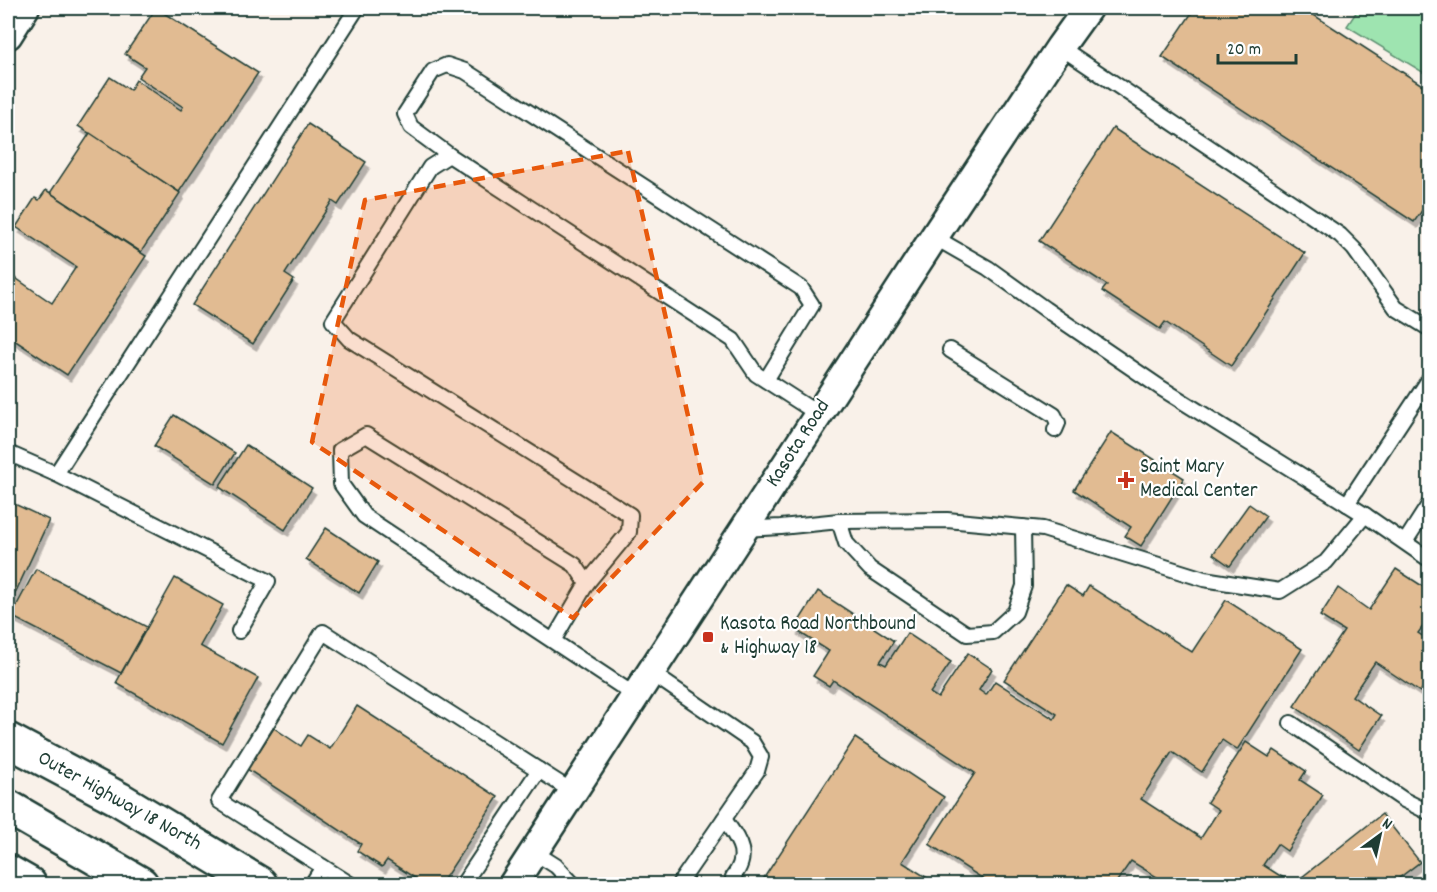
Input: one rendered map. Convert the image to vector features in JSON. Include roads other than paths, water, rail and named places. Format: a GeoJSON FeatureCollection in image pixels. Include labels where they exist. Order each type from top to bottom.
{"type":"FeatureCollection","features":[{"type":"Feature","properties":{"kind":"street"},"geometry":{"type":"LineString","coordinates":[[8,35],[25,8]]}},
{"type":"Feature","properties":{"kind":"street","name":"Kasota Road"},"geometry":{"type":"LineString","coordinates":[[518,883],[534,852],[743,529],[934,237],[1088,8]]}},
{"type":"Feature","properties":{"kind":"street","name":"Outer Highway 18 North"},"geometry":{"type":"LineString","coordinates":[[8,740],[119,799],[260,885]]}},
{"type":"Feature","properties":{"kind":"street"},"geometry":{"type":"LineString","coordinates":[[8,807],[141,885]]}},
{"type":"Feature","properties":{"kind":"street"},"geometry":{"type":"LineString","coordinates":[[8,872],[29,885]]}},
{"type":"Feature","properties":{"kind":"lane"},"geometry":{"type":"LineString","coordinates":[[56,474],[357,8]]}},
{"type":"Feature","properties":{"kind":"lane"},"geometry":{"type":"LineString","coordinates":[[1060,47],[1340,235],[1354,249],[1396,308],[1430,329]]}},
{"type":"Feature","properties":{"kind":"lane"},"geometry":{"type":"LineString","coordinates":[[766,380],[812,305],[801,288],[465,71],[447,65],[433,71],[405,114],[411,127],[449,155],[733,340],[756,374],[818,414]]}},
{"type":"Feature","properties":{"kind":"lane"},"geometry":{"type":"LineString","coordinates":[[449,155],[430,166],[333,321],[349,339],[630,515],[629,532],[587,583],[553,641]]}},
{"type":"Feature","properties":{"kind":"lane"},"geometry":{"type":"LineString","coordinates":[[934,237],[988,268],[1161,388],[1365,515],[1430,560]]}},
{"type":"Feature","properties":{"kind":"lane"},"geometry":{"type":"LineString","coordinates":[[950,350],[1054,415],[1058,423],[1055,430]]}},
{"type":"Feature","properties":{"kind":"lane"},"geometry":{"type":"LineString","coordinates":[[1347,504],[1430,378]]}},
{"type":"Feature","properties":{"kind":"lane"},"geometry":{"type":"LineString","coordinates":[[587,583],[575,565],[366,435],[340,450],[341,484],[364,516],[636,696]]}},
{"type":"Feature","properties":{"kind":"lane"},"geometry":{"type":"LineString","coordinates":[[8,453],[56,474],[268,581],[239,631]]}},
{"type":"Feature","properties":{"kind":"lane"},"geometry":{"type":"LineString","coordinates":[[1405,542],[1430,503]]}},
{"type":"Feature","properties":{"kind":"lane"},"geometry":{"type":"LineString","coordinates":[[743,529],[839,521],[947,520],[1043,529],[1204,579],[1280,591],[1326,562],[1365,515]]}},
{"type":"Feature","properties":{"kind":"lane"},"geometry":{"type":"LineString","coordinates":[[839,521],[846,543],[870,568],[967,634],[993,632],[1015,612],[1024,586],[1023,527]]}},
{"type":"Feature","properties":{"kind":"lane"},"geometry":{"type":"LineString","coordinates":[[350,885],[219,801],[323,632],[573,792]]}},
{"type":"Feature","properties":{"kind":"lane"},"geometry":{"type":"LineString","coordinates":[[650,672],[752,742],[761,757],[757,771],[679,885]]}},
{"type":"Feature","properties":{"kind":"lane"},"geometry":{"type":"LineString","coordinates":[[1291,723],[1404,800],[1430,813]]}},
{"type":"Feature","properties":{"kind":"lane"},"geometry":{"type":"LineString","coordinates":[[463,885],[539,770]]}},
{"type":"Feature","properties":{"kind":"lane"},"geometry":{"type":"LineString","coordinates":[[724,819],[742,845],[742,866],[733,877]]}},
{"type":"Feature","properties":{"kind":"lane"},"geometry":{"type":"LineString","coordinates":[[534,852],[556,867],[573,885]]}},
{"type":"Feature","properties":{"kind":"lane"},"geometry":{"type":"LineString","coordinates":[[312,885],[323,867]]}},
{"type":"Feature","properties":{"kind":"place","name":"Saint Mary Medical Center"},"geometry":{"type":"Point","coordinates":[1126,480]}},
{"type":"Feature","properties":{"kind":"place","name":"Kasota Road Northbound & Highway 18"},"geometry":{"type":"Point","coordinates":[708,637]}}]}
